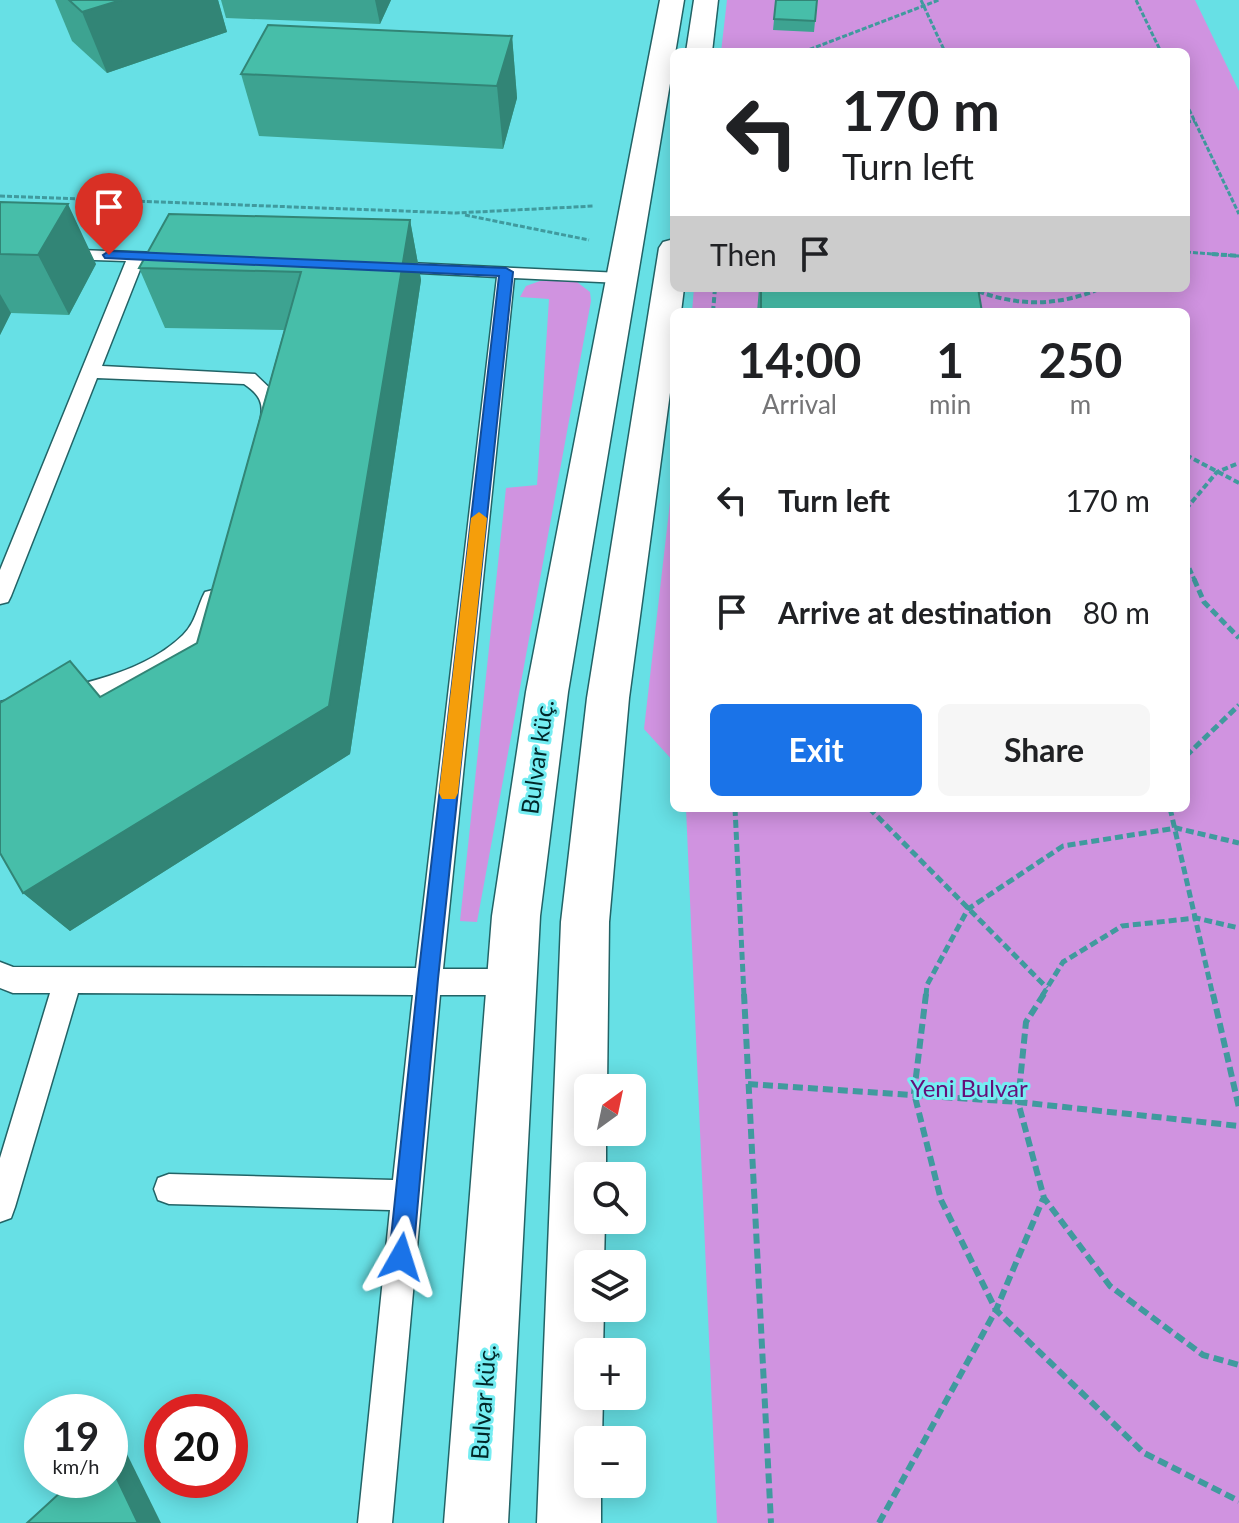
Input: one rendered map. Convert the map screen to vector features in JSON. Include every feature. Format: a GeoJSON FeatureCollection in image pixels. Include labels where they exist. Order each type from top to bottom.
{"type":"FeatureCollection","features":[{"type":"Feature","properties":{"kind":"street","name":"Bulvar küç."},"geometry":{"type":"LineString","coordinates":[[476,1523],[516,916],[547,692],[672,0]]}},
{"type":"Feature","properties":{"kind":"street"},"geometry":{"type":"LineString","coordinates":[[700,48],[706,0]]}},
{"type":"Feature","properties":{"kind":"street"},"geometry":{"type":"LineString","coordinates":[[569,1523],[585,922],[608,698],[670,275]]}},
{"type":"Feature","properties":{"kind":"street"},"geometry":{"type":"LineString","coordinates":[[547,692],[608,698]]}},
{"type":"Feature","properties":{"kind":"lane"},"geometry":{"type":"LineString","coordinates":[[0,252],[198,259]]}},
{"type":"Feature","properties":{"kind":"lane"},"geometry":{"type":"LineString","coordinates":[[0,596],[137,256]]}},
{"type":"Feature","properties":{"kind":"lane"},"geometry":{"type":"LineString","coordinates":[[368,266],[506,272],[624,263]]}},
{"type":"Feature","properties":{"kind":"lane"},"geometry":{"type":"LineString","coordinates":[[375,1523],[428,979],[506,272]]}},
{"type":"Feature","properties":{"kind":"lane"},"geometry":{"type":"LineString","coordinates":[[90,372],[248,378],[267,390],[274,410],[264,438]]}},
{"type":"Feature","properties":{"kind":"lane"},"geometry":{"type":"LineString","coordinates":[[0,712],[119,681],[173,657],[205,623],[219,580]]}},
{"type":"Feature","properties":{"kind":"lane"},"geometry":{"type":"LineString","coordinates":[[0,975],[13,980],[428,979],[511,982]]}},
{"type":"Feature","properties":{"kind":"lane"},"geometry":{"type":"LineString","coordinates":[[0,1207],[68,980]]}},
{"type":"Feature","properties":{"kind":"lane"},"geometry":{"type":"LineString","coordinates":[[169,1189],[407,1195]]}},
{"type":"Feature","properties":{"kind":"path"},"geometry":{"type":"LineString","coordinates":[[921,0],[943,48]]}},
{"type":"Feature","properties":{"kind":"path"},"geometry":{"type":"LineString","coordinates":[[814,48],[939,0]]}},
{"type":"Feature","properties":{"kind":"path"},"geometry":{"type":"LineString","coordinates":[[1136,0],[1159,48]]}},
{"type":"Feature","properties":{"kind":"path"},"geometry":{"type":"LineString","coordinates":[[1190,111],[1239,214]]}},
{"type":"Feature","properties":{"kind":"path"},"geometry":{"type":"LineString","coordinates":[[1190,122],[1195,121]]}},
{"type":"Feature","properties":{"kind":"path"},"geometry":{"type":"LineString","coordinates":[[0,196],[456,213],[635,204]]}},
{"type":"Feature","properties":{"kind":"path"},"geometry":{"type":"LineString","coordinates":[[456,213],[624,263]]}},
{"type":"Feature","properties":{"kind":"path"},"geometry":{"type":"LineString","coordinates":[[1190,252],[1239,256]]}},
{"type":"Feature","properties":{"kind":"path"},"geometry":{"type":"LineString","coordinates":[[978,292],[1035,306],[1078,300],[1094,292]]}},
{"type":"Feature","properties":{"kind":"path"},"geometry":{"type":"LineString","coordinates":[[1190,457],[1239,483]]}},
{"type":"Feature","properties":{"kind":"path"},"geometry":{"type":"LineString","coordinates":[[1190,504],[1217,472],[1239,463]]}},
{"type":"Feature","properties":{"kind":"path"},"geometry":{"type":"LineString","coordinates":[[1190,570],[1204,602],[1239,638]]}},
{"type":"Feature","properties":{"kind":"path"},"geometry":{"type":"LineString","coordinates":[[1190,752],[1239,705]]}},
{"type":"Feature","properties":{"kind":"path"},"geometry":{"type":"LineString","coordinates":[[735,812],[771,1523]]}},
{"type":"Feature","properties":{"kind":"path"},"geometry":{"type":"LineString","coordinates":[[873,812],[1047,988]]}},
{"type":"Feature","properties":{"kind":"path"},"geometry":{"type":"LineString","coordinates":[[1171,812],[1239,1108]]}},
{"type":"Feature","properties":{"kind":"path"},"geometry":{"type":"LineString","coordinates":[[1239,843],[1176,828],[1063,846],[968,909],[927,985],[914,1093],[941,1200],[996,1310],[1144,1453],[1239,1501]]}},
{"type":"Feature","properties":{"kind":"path"},"geometry":{"type":"LineString","coordinates":[[1239,928],[1196,918],[1122,926],[1063,962],[1026,1022],[1018,1102],[1044,1198],[1110,1286],[1203,1355],[1239,1365]]}},
{"type":"Feature","properties":{"kind":"path"},"geometry":{"type":"LineString","coordinates":[[748,1084],[914,1093],[1239,1126]]}},
{"type":"Feature","properties":{"kind":"path"},"geometry":{"type":"LineString","coordinates":[[879,1523],[996,1310],[1044,1198]]}},
{"type":"Feature","properties":{"kind":"green space","name":"Yeni Bulvar"},"geometry":{"type":"Polygon","coordinates":[[[727,0],[1195,0],[1239,91],[1239,1523],[717,1523],[686,812],[1190,812],[1190,308],[692,308],[694,292],[1190,292],[1190,48],[721,48],[727,0]]]}},
{"type":"Feature","properties":{"kind":"green space"},"geometry":{"type":"Polygon","coordinates":[[[540,281],[577,282],[590,292],[591,301],[477,922],[460,921],[506,488],[537,485],[549,299],[520,297],[526,286],[540,281]]]}},
{"type":"Feature","properties":{"kind":"green space"},"geometry":{"type":"Polygon","coordinates":[[[670,502],[670,758],[644,729],[670,502]]]}},
{"type":"Feature","properties":{"kind":"building"},"geometry":{"type":"Polygon","coordinates":[[[69,0],[121,0],[82,12],[69,0]]]}},
{"type":"Feature","properties":{"kind":"building"},"geometry":{"type":"Polygon","coordinates":[[[776,0],[817,0],[815,21],[774,19],[776,0]]]}},
{"type":"Feature","properties":{"kind":"building"},"geometry":{"type":"Polygon","coordinates":[[[268,25],[512,36],[497,86],[241,74],[268,25]]]}},
{"type":"Feature","properties":{"kind":"building"},"geometry":{"type":"Polygon","coordinates":[[[0,202],[68,204],[38,255],[0,254],[0,202]]]}},
{"type":"Feature","properties":{"kind":"building"},"geometry":{"type":"Polygon","coordinates":[[[169,214],[410,220],[329,706],[23,893],[0,853],[0,703],[70,661],[100,697],[197,643],[301,272],[139,268],[169,214]]]}},
{"type":"Feature","properties":{"kind":"building"},"geometry":{"type":"Polygon","coordinates":[[[761,292],[979,292],[981,308],[761,308],[761,292]]]}},
{"type":"Feature","properties":{"kind":"building"},"geometry":{"type":"Polygon","coordinates":[[[54,1498],[126,1498],[138,1523],[27,1523],[54,1498]]]}},
{"type":"Feature","properties":{"kind":"slow traffic"},"geometry":{"type":"LineString","coordinates":[[449,793],[479,518]]}},
{"type":"Feature","properties":{"kind":"route"},"geometry":{"type":"LineString","coordinates":[[109,255],[506,272],[428,979],[401,1257]]}}]}
